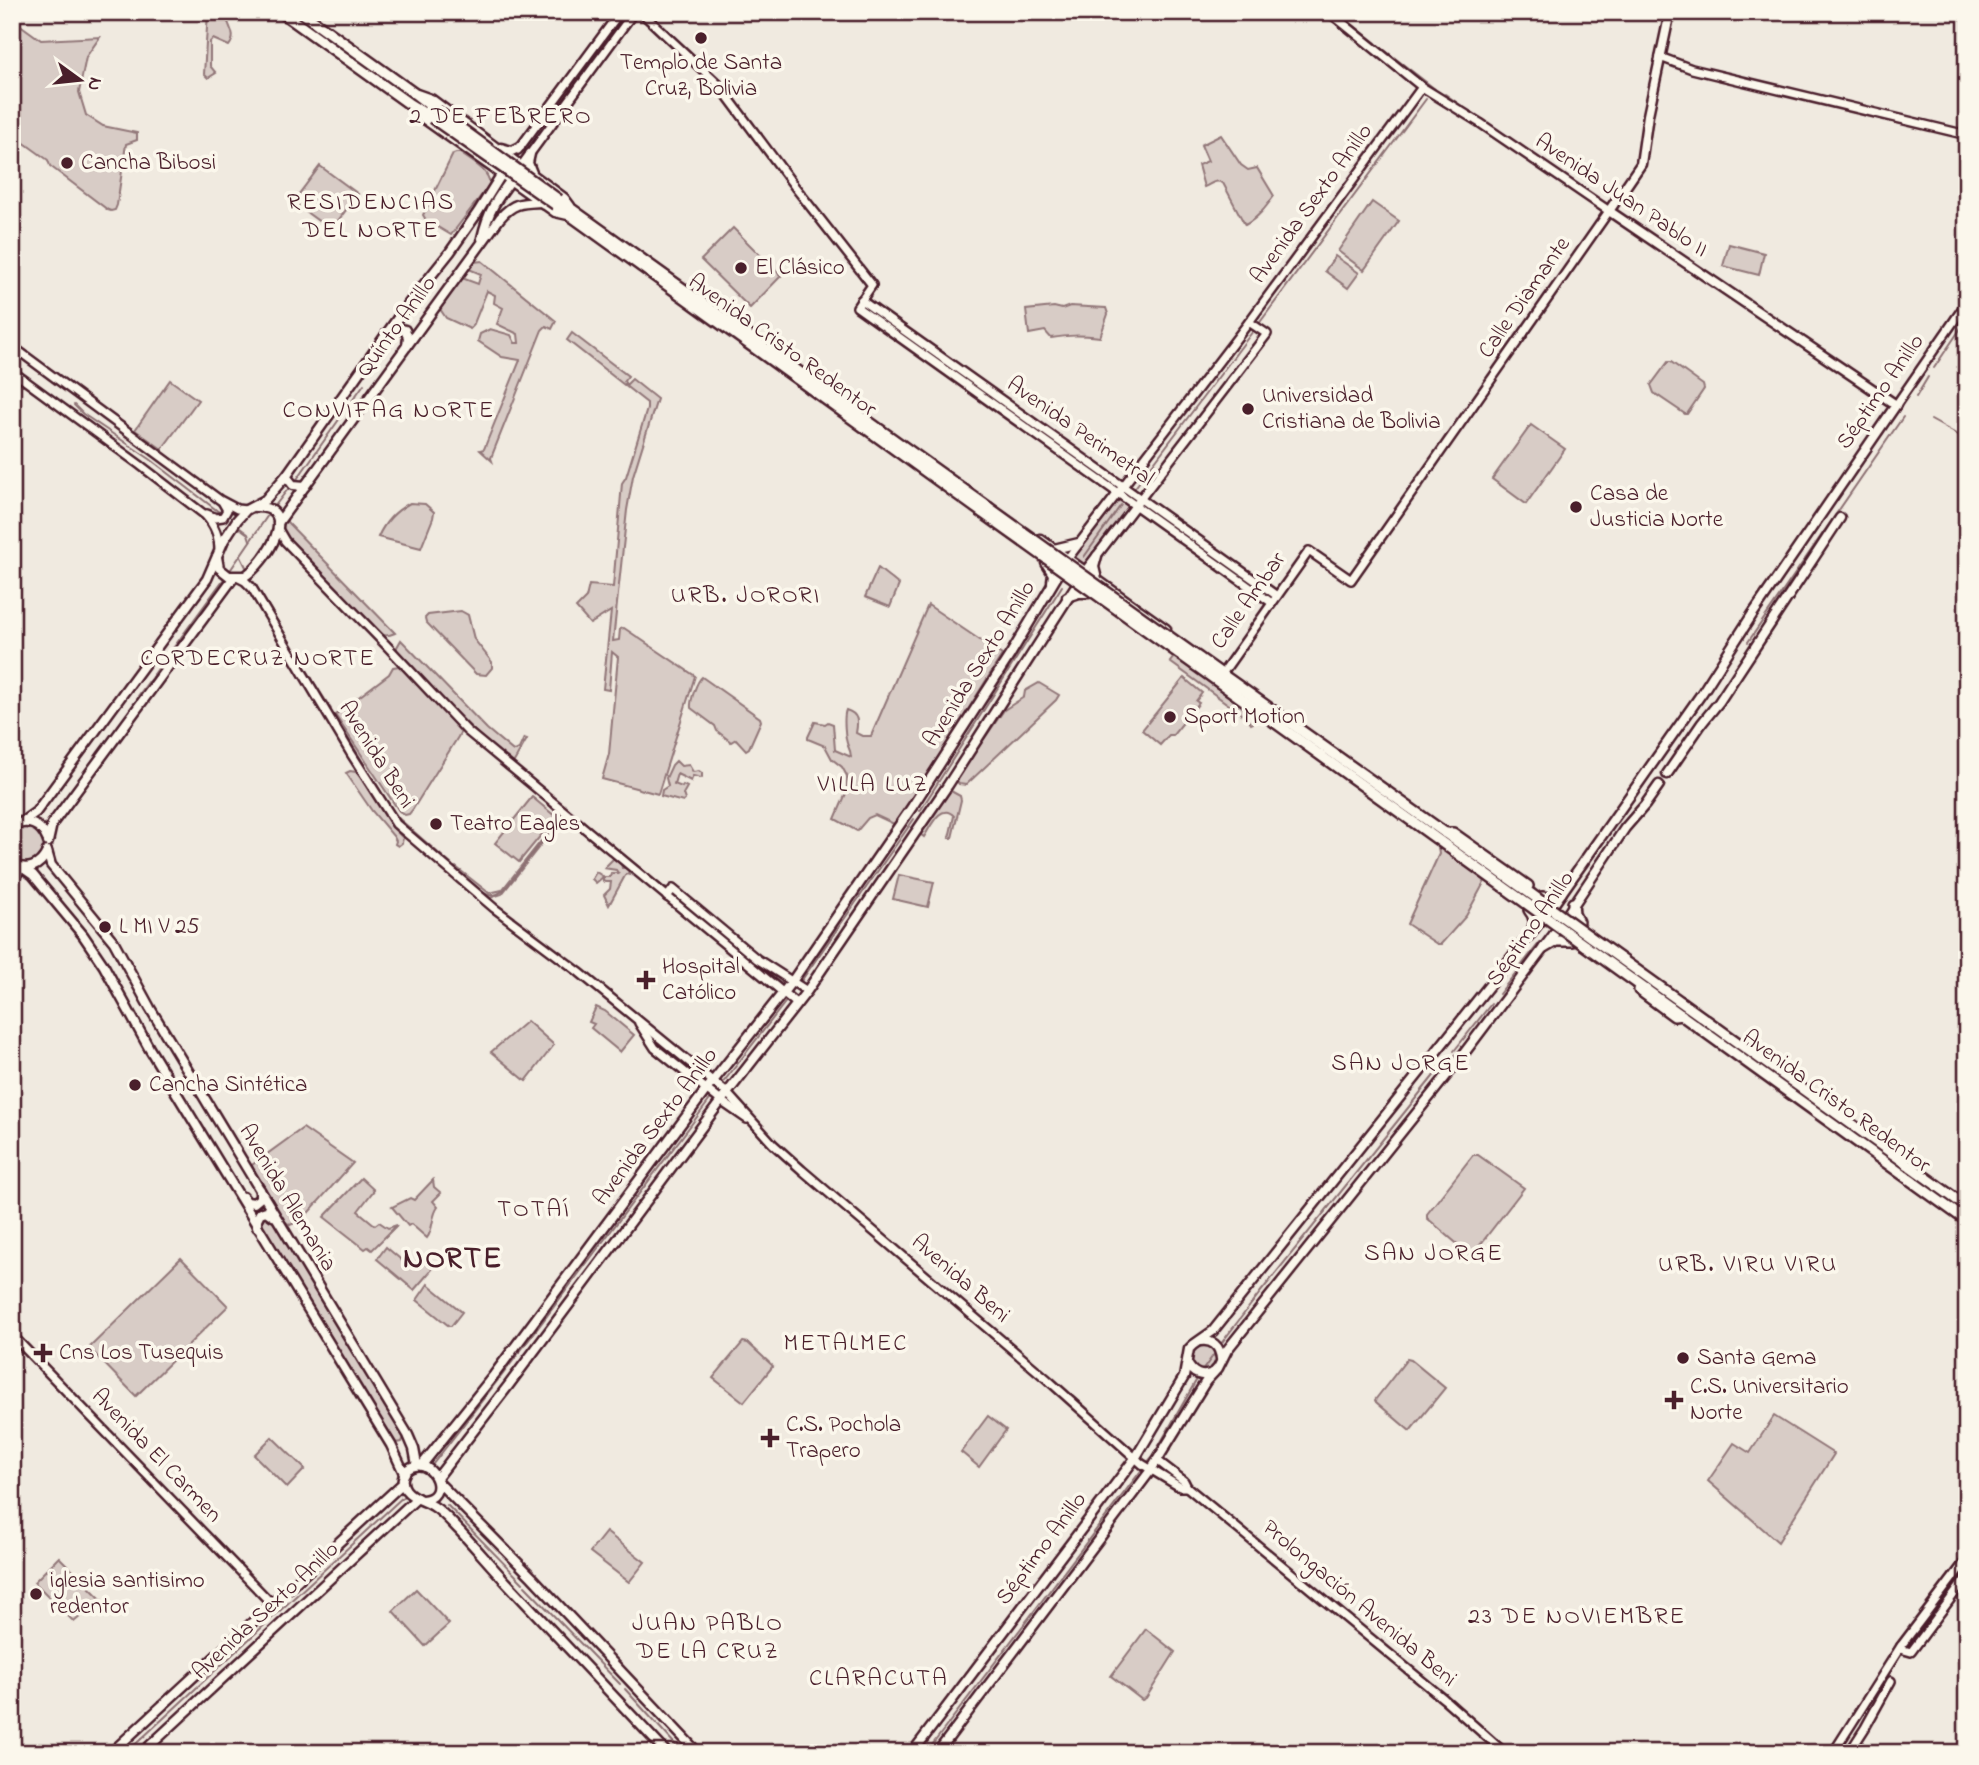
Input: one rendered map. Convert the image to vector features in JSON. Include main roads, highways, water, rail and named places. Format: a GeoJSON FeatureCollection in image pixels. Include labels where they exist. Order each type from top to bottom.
{"type":"FeatureCollection","features":[{"type":"Feature","properties":{"kind":"main road","name":"Avenida Cristo Redentor"},"geometry":{"type":"LineString","coordinates":[[281,12],[555,212],[570,211]]}},
{"type":"Feature","properties":{"kind":"main road","name":"Avenida Cristo Redentor"},"geometry":{"type":"LineString","coordinates":[[301,12],[415,94],[434,114],[1442,837],[1560,932],[1674,1016],[1685,1011]]}},
{"type":"Feature","properties":{"kind":"main road","name":"Calle Diamante"},"geometry":{"type":"LineString","coordinates":[[1611,208],[1641,164],[1670,12]]}},
{"type":"Feature","properties":{"kind":"main road","name":"Avenida Cristo Redentor"},"geometry":{"type":"LineString","coordinates":[[415,94],[430,99],[564,198],[570,211]]}},
{"type":"Feature","properties":{"kind":"main road","name":"Avenida Cristo Redentor"},"geometry":{"type":"LineString","coordinates":[[408,103],[434,114]]}},
{"type":"Feature","properties":{"kind":"main road"},"geometry":{"type":"LineString","coordinates":[[492,144],[509,150],[520,148]]}},
{"type":"Feature","properties":{"kind":"main road"},"geometry":{"type":"LineString","coordinates":[[482,159],[492,163],[499,160],[499,154],[492,144]]}},
{"type":"Feature","properties":{"kind":"main road"},"geometry":{"type":"LineString","coordinates":[[530,154],[528,163],[534,176]]}},
{"type":"Feature","properties":{"kind":"main road"},"geometry":{"type":"LineString","coordinates":[[482,159],[493,173],[495,185]]}},
{"type":"Feature","properties":{"kind":"main road","name":"Quinto Anillo"},"geometry":{"type":"LineString","coordinates":[[16,823],[36,812],[207,579],[237,520],[267,498],[286,476],[402,312],[450,252],[511,159]]}},
{"type":"Feature","properties":{"kind":"main road","name":"Quinto Anillo"},"geometry":{"type":"LineString","coordinates":[[236,578],[251,573],[272,545],[278,526],[305,486],[481,245],[491,208],[521,166]]}},
{"type":"Feature","properties":{"kind":"main road"},"geometry":{"type":"LineString","coordinates":[[524,189],[517,178],[519,175],[521,173],[534,176]]}},
{"type":"Feature","properties":{"kind":"main road"},"geometry":{"type":"LineString","coordinates":[[481,245],[500,218],[513,206],[542,202]]}},
{"type":"Feature","properties":{"kind":"main road","name":"Avenida Juan Pablo II"},"geometry":{"type":"LineString","coordinates":[[1611,208],[1896,405]]}},
{"type":"Feature","properties":{"kind":"main road"},"geometry":{"type":"LineString","coordinates":[[402,312],[404,322],[410,328],[422,326]]}},
{"type":"Feature","properties":{"kind":"main road"},"geometry":{"type":"LineString","coordinates":[[388,332],[397,328],[405,330],[408,337],[407,346]]}},
{"type":"Feature","properties":{"kind":"main road","name":"Séptimo Anillo"},"geometry":{"type":"LineString","coordinates":[[1547,901],[1561,893],[1689,712],[1896,405]]}},
{"type":"Feature","properties":{"kind":"main road"},"geometry":{"type":"LineString","coordinates":[[286,476],[293,485],[305,486]]}},
{"type":"Feature","properties":{"kind":"main road","name":"Avenida Cristo Redentor"},"geometry":{"type":"LineString","coordinates":[[976,503],[988,503],[1068,558],[1206,658],[1217,674]]}},
{"type":"Feature","properties":{"kind":"main road","name":"Avenida Cristo Redentor"},"geometry":{"type":"LineString","coordinates":[[976,503],[979,515],[1198,671],[1217,674]]}},
{"type":"Feature","properties":{"kind":"main road","name":"Séptimo Anillo"},"geometry":{"type":"LineString","coordinates":[[1667,774],[1719,702],[1838,515],[1827,505]]}},
{"type":"Feature","properties":{"kind":"main road"},"geometry":{"type":"LineString","coordinates":[[249,509],[269,509],[278,526]]}},
{"type":"Feature","properties":{"kind":"main road"},"geometry":{"type":"LineString","coordinates":[[1052,584],[1053,574],[1046,563],[1056,561],[1058,555],[1054,549],[1079,543]]}},
{"type":"Feature","properties":{"kind":"main road"},"geometry":{"type":"LineString","coordinates":[[12,864],[22,868],[37,865],[42,860],[52,824],[236,578],[225,574],[219,568],[218,553]]}},
{"type":"Feature","properties":{"kind":"main road"},"geometry":{"type":"LineString","coordinates":[[1067,597],[1089,593],[1087,582],[1097,579],[1094,567],[1097,556]]}},
{"type":"Feature","properties":{"kind":"main road","name":"Avenida Sexto Anillo"},"geometry":{"type":"LineString","coordinates":[[437,1480],[508,1386],[708,1091],[785,995],[906,818],[1068,558]]}},
{"type":"Feature","properties":{"kind":"main road"},"geometry":{"type":"LineString","coordinates":[[1076,584],[1085,571]]}},
{"type":"Feature","properties":{"kind":"main road","name":"Avenida Sexto Anillo"},"geometry":{"type":"LineString","coordinates":[[419,1465],[720,1101],[796,1003],[927,817],[1076,584]]}},
{"type":"Feature","properties":{"kind":"main road"},"geometry":{"type":"LineString","coordinates":[[1702,693],[1719,702]]}},
{"type":"Feature","properties":{"kind":"main road"},"geometry":{"type":"LineString","coordinates":[[1689,712],[1702,712],[1702,723]]}},
{"type":"Feature","properties":{"kind":"main road","name":"Séptimo Anillo"},"geometry":{"type":"LineString","coordinates":[[1573,903],[1625,828],[1659,785]]}},
{"type":"Feature","properties":{"kind":"main road"},"geometry":{"type":"LineString","coordinates":[[912,807],[914,814],[920,818],[927,817]]}},
{"type":"Feature","properties":{"kind":"main road"},"geometry":{"type":"LineString","coordinates":[[906,818],[912,817],[918,821],[919,828]]}},
{"type":"Feature","properties":{"kind":"main road"},"geometry":{"type":"LineString","coordinates":[[16,823],[37,825],[44,832],[48,846]]}},
{"type":"Feature","properties":{"kind":"main road","name":"Avenida Cristo Redentor"},"geometry":{"type":"LineString","coordinates":[[1442,837],[1453,833],[1684,1000],[1685,1011],[1762,1073],[1967,1221]]}},
{"type":"Feature","properties":{"kind":"main road","name":"Avenida Cristo Redentor"},"geometry":{"type":"LineString","coordinates":[[1442,837],[1444,848],[1533,908],[1587,940],[1967,1207]]}},
{"type":"Feature","properties":{"kind":"main road","name":"Avenida Alemania"},"geometry":{"type":"LineString","coordinates":[[48,846],[49,862],[116,945],[149,1008],[408,1435],[419,1465]]}},
{"type":"Feature","properties":{"kind":"main road"},"geometry":{"type":"LineString","coordinates":[[12,880],[22,868]]}},
{"type":"Feature","properties":{"kind":"main road","name":"Avenida Alemania"},"geometry":{"type":"LineString","coordinates":[[22,868],[31,873],[83,935],[103,965],[149,1048],[391,1445],[404,1473]]}},
{"type":"Feature","properties":{"kind":"main road"},"geometry":{"type":"LineString","coordinates":[[52,898],[56,887],[68,884]]}},
{"type":"Feature","properties":{"kind":"main road"},"geometry":{"type":"LineString","coordinates":[[1531,933],[1534,928],[1533,908],[1545,913],[1547,901],[1561,893]]}},
{"type":"Feature","properties":{"kind":"main road"},"geometry":{"type":"LineString","coordinates":[[1560,932],[1564,922],[1572,919],[1573,903]]}},
{"type":"Feature","properties":{"kind":"main road","name":"Séptimo Anillo"},"geometry":{"type":"LineString","coordinates":[[1197,1342],[1210,1335],[1227,1315],[1531,933],[1533,908]]}},
{"type":"Feature","properties":{"kind":"main road","name":"Séptimo Anillo"},"geometry":{"type":"LineString","coordinates":[[1220,1353],[1227,1350],[1389,1148],[1544,948],[1560,932]]}},
{"type":"Feature","properties":{"kind":"main road"},"geometry":{"type":"LineString","coordinates":[[1544,948],[1560,940],[1572,941]]}},
{"type":"Feature","properties":{"kind":"main road"},"geometry":{"type":"LineString","coordinates":[[1762,1073],[1771,1071],[1810,1099],[1824,1104]]}},
{"type":"Feature","properties":{"kind":"main road"},"geometry":{"type":"LineString","coordinates":[[1810,1107],[1826,1113],[1847,1127],[1855,1127]]}},
{"type":"Feature","properties":{"kind":"main road"},"geometry":{"type":"LineString","coordinates":[[225,1173],[247,1202],[257,1202],[260,1190]]}},
{"type":"Feature","properties":{"kind":"main road"},"geometry":{"type":"LineString","coordinates":[[257,1227],[258,1217],[264,1211],[271,1214],[284,1229]]}},
{"type":"Feature","properties":{"kind":"main road"},"geometry":{"type":"LineString","coordinates":[[1208,1341],[1220,1353],[1216,1371],[1200,1375],[1189,1367],[1186,1359],[1189,1349],[1197,1342],[1208,1341]]}},
{"type":"Feature","properties":{"kind":"main road","name":"Séptimo Anillo"},"geometry":{"type":"LineString","coordinates":[[937,1753],[1144,1465],[1183,1380],[1186,1359]]}},
{"type":"Feature","properties":{"kind":"main road","name":"Séptimo Anillo"},"geometry":{"type":"LineString","coordinates":[[912,1753],[1144,1465],[1158,1461],[1206,1381],[1216,1371]]}},
{"type":"Feature","properties":{"kind":"main road"},"geometry":{"type":"LineString","coordinates":[[391,1445],[404,1445],[408,1435]]}},
{"type":"Feature","properties":{"kind":"main road"},"geometry":{"type":"LineString","coordinates":[[667,1753],[461,1531],[435,1507],[407,1491],[402,1483],[404,1473],[419,1465],[432,1472],[698,1753]]}},
{"type":"Feature","properties":{"kind":"main road"},"geometry":{"type":"LineString","coordinates":[[419,1499],[427,1500],[434,1495],[437,1480]]}},
{"type":"Feature","properties":{"kind":"main road","name":"Avenida Sexto Anillo"},"geometry":{"type":"LineString","coordinates":[[111,1753],[402,1483]]}},
{"type":"Feature","properties":{"kind":"main road","name":"Avenida Sexto Anillo"},"geometry":{"type":"LineString","coordinates":[[142,1753],[419,1499]]}},
{"type":"Feature","properties":{"kind":"waterway"},"geometry":{"type":"LineString","coordinates":[[1337,12],[1376,43]]}},
{"type":"Feature","properties":{"kind":"waterway"},"geometry":{"type":"LineString","coordinates":[[1378,45],[1435,89]]}},
{"type":"Feature","properties":{"kind":"waterway"},"geometry":{"type":"LineString","coordinates":[[1445,94],[1470,112]]}},
{"type":"Feature","properties":{"kind":"waterway"},"geometry":{"type":"LineString","coordinates":[[1258,325],[1426,99]]}},
{"type":"Feature","properties":{"kind":"waterway"},"geometry":{"type":"LineString","coordinates":[[1547,164],[1609,206]]}},
{"type":"Feature","properties":{"kind":"waterway"},"geometry":{"type":"LineString","coordinates":[[1614,209],[1783,324]]}},
{"type":"Feature","properties":{"kind":"waterway"},"geometry":{"type":"LineString","coordinates":[[1934,368],[1967,319]]}},
{"type":"Feature","properties":{"kind":"waterway"},"geometry":{"type":"LineString","coordinates":[[1134,489],[1253,331]]}},
{"type":"Feature","properties":{"kind":"waterway"},"geometry":{"type":"LineString","coordinates":[[1916,397],[1928,377]]}},
{"type":"Feature","properties":{"kind":"waterway"},"geometry":{"type":"LineString","coordinates":[[295,482],[364,384]]}},
{"type":"Feature","properties":{"kind":"waterway"},"geometry":{"type":"LineString","coordinates":[[74,405],[219,512]]}},
{"type":"Feature","properties":{"kind":"waterway"},"geometry":{"type":"LineString","coordinates":[[1748,642],[1903,417]]}},
{"type":"Feature","properties":{"kind":"waterway"},"geometry":{"type":"LineString","coordinates":[[1931,420],[1967,440]]}},
{"type":"Feature","properties":{"kind":"waterway"},"geometry":{"type":"LineString","coordinates":[[274,507],[288,489]]}},
{"type":"Feature","properties":{"kind":"waterway"},"geometry":{"type":"LineString","coordinates":[[1084,557],[1121,505]]}},
{"type":"Feature","properties":{"kind":"waterway"},"geometry":{"type":"LineString","coordinates":[[229,572],[268,515]]}},
{"type":"Feature","properties":{"kind":"waterway"},"geometry":{"type":"LineString","coordinates":[[240,528],[248,534],[250,540]]}},
{"type":"Feature","properties":{"kind":"waterway"},"geometry":{"type":"LineString","coordinates":[[241,557],[247,569]]}},
{"type":"Feature","properties":{"kind":"waterway"},"geometry":{"type":"LineString","coordinates":[[138,696],[223,580]]}},
{"type":"Feature","properties":{"kind":"waterway"},"geometry":{"type":"LineString","coordinates":[[254,582],[313,680]]}},
{"type":"Feature","properties":{"kind":"waterway"},"geometry":{"type":"LineString","coordinates":[[920,811],[1062,586]]}},
{"type":"Feature","properties":{"kind":"waterway"},"geometry":{"type":"LineString","coordinates":[[315,684],[331,709]]}},
{"type":"Feature","properties":{"kind":"waterway"},"geometry":{"type":"LineString","coordinates":[[335,716],[338,722]]}},
{"type":"Feature","properties":{"kind":"waterway"},"geometry":{"type":"LineString","coordinates":[[340,725],[396,816],[452,865]]}},
{"type":"Feature","properties":{"kind":"waterway"},"geometry":{"type":"LineString","coordinates":[[576,815],[667,890]]}},
{"type":"Feature","properties":{"kind":"waterway"},"geometry":{"type":"LineString","coordinates":[[454,867],[481,891],[489,895],[498,894],[505,889],[559,819]]}},
{"type":"Feature","properties":{"kind":"waterway"},"geometry":{"type":"LineString","coordinates":[[799,984],[914,819]]}},
{"type":"Feature","properties":{"kind":"waterway"},"geometry":{"type":"LineString","coordinates":[[673,895],[784,984]]}},
{"type":"Feature","properties":{"kind":"waterway"},"geometry":{"type":"LineString","coordinates":[[1499,994],[1540,942]]}},
{"type":"Feature","properties":{"kind":"waterway"},"geometry":{"type":"LineString","coordinates":[[722,1084],[787,1000]]}},
{"type":"Feature","properties":{"kind":"waterway"},"geometry":{"type":"LineString","coordinates":[[1454,1051],[1491,1004]]}},
{"type":"Feature","properties":{"kind":"waterway"},"geometry":{"type":"LineString","coordinates":[[1220,1345],[1448,1058]]}},
{"type":"Feature","properties":{"kind":"waterway"},"geometry":{"type":"LineString","coordinates":[[500,1378],[712,1097]]}},
{"type":"Feature","properties":{"kind":"waterway"},"geometry":{"type":"LineString","coordinates":[[1202,1371],[1215,1353]]}},
{"type":"Feature","properties":{"kind":"waterway"},"geometry":{"type":"LineString","coordinates":[[1146,1464],[1197,1379]]}},
{"type":"Feature","properties":{"kind":"waterway"},"geometry":{"type":"LineString","coordinates":[[433,1464],[498,1380]]}},
{"type":"Feature","properties":{"kind":"waterway"},"geometry":{"type":"LineString","coordinates":[[926,1753],[1143,1468]]}},
{"type":"Feature","properties":{"kind":"waterway"},"geometry":{"type":"LineString","coordinates":[[126,1753],[405,1495]]}},
{"type":"Feature","properties":{"kind":"waterway"},"geometry":{"type":"LineString","coordinates":[[447,1505],[523,1583]]}},
{"type":"Feature","properties":{"kind":"waterway"},"geometry":{"type":"LineString","coordinates":[[525,1586],[620,1684]]}},
{"type":"Feature","properties":{"kind":"waterway"},"geometry":{"type":"LineString","coordinates":[[625,1689],[683,1753]]}},
{"type":"Feature","properties":{"kind":"place","name":"Templo de Santa Cruz, Bolivia"},"geometry":{"type":"Point","coordinates":[701,38]}},
{"type":"Feature","properties":{"kind":"place","name":"Cancha Bibosi"},"geometry":{"type":"Point","coordinates":[67,163]}},
{"type":"Feature","properties":{"kind":"place","name":"El Clásico"},"geometry":{"type":"Point","coordinates":[741,268]}},
{"type":"Feature","properties":{"kind":"place","name":"Universidad Cristiana de Bolivia"},"geometry":{"type":"Point","coordinates":[1248,409]}},
{"type":"Feature","properties":{"kind":"place","name":"Casa de Justicia Norte"},"geometry":{"type":"Point","coordinates":[1576,507]}},
{"type":"Feature","properties":{"kind":"place","name":"Sport Motion"},"geometry":{"type":"Point","coordinates":[1170,717]}},
{"type":"Feature","properties":{"kind":"place","name":"Teatro Eagles"},"geometry":{"type":"Point","coordinates":[436,824]}},
{"type":"Feature","properties":{"kind":"place","name":"L MI V 25"},"geometry":{"type":"Point","coordinates":[105,927]}},
{"type":"Feature","properties":{"kind":"place","name":"Hospital Católico"},"geometry":{"type":"Point","coordinates":[646,980]}},
{"type":"Feature","properties":{"kind":"place","name":"Cancha Sintética"},"geometry":{"type":"Point","coordinates":[135,1085]}},
{"type":"Feature","properties":{"kind":"place","name":"Cns Los Tusequis"},"geometry":{"type":"Point","coordinates":[43,1353]}},
{"type":"Feature","properties":{"kind":"place","name":"Santa Gema"},"geometry":{"type":"Point","coordinates":[1683,1358]}},
{"type":"Feature","properties":{"kind":"place","name":"C.S. Universitario Norte"},"geometry":{"type":"Point","coordinates":[1674,1400]}},
{"type":"Feature","properties":{"kind":"place","name":"C.S. Pochola Trapero"},"geometry":{"type":"Point","coordinates":[770,1438]}},
{"type":"Feature","properties":{"kind":"place","name":"iglesia santisimo redentor"},"geometry":{"type":"Point","coordinates":[36,1594]}},
{"type":"Feature","properties":{"kind":"district","name":"2 DE FEBRERO"},"geometry":{"type":"Point","coordinates":[501,117]}},
{"type":"Feature","properties":{"kind":"district","name":"RESIDENCIAS DEL NORTE"},"geometry":{"type":"Point","coordinates":[371,217]}},
{"type":"Feature","properties":{"kind":"district","name":"CONVIFAG NORTE"},"geometry":{"type":"Point","coordinates":[389,411]}},
{"type":"Feature","properties":{"kind":"district","name":"URB. JORORI"},"geometry":{"type":"Point","coordinates":[746,596]}},
{"type":"Feature","properties":{"kind":"district","name":"CORDECRUZ NORTE"},"geometry":{"type":"Point","coordinates":[258,659]}},
{"type":"Feature","properties":{"kind":"district","name":"VILLA LUZ"},"geometry":{"type":"Point","coordinates":[873,785]}},
{"type":"Feature","properties":{"kind":"district","name":"SAN JORGE"},"geometry":{"type":"Point","coordinates":[1401,1064]}},
{"type":"Feature","properties":{"kind":"district","name":"TOTAÍ"},"geometry":{"type":"Point","coordinates":[534,1210]}},
{"type":"Feature","properties":{"kind":"district","name":"SAN JORGE"},"geometry":{"type":"Point","coordinates":[1434,1254]}},
{"type":"Feature","properties":{"kind":"district","name":"NORTE"},"geometry":{"type":"Point","coordinates":[453,1260]}},
{"type":"Feature","properties":{"kind":"district","name":"URB. VIRU VIRU"},"geometry":{"type":"Point","coordinates":[1748,1265]}},
{"type":"Feature","properties":{"kind":"district","name":"METALMEC"},"geometry":{"type":"Point","coordinates":[846,1344]}},
{"type":"Feature","properties":{"kind":"district","name":"23 DE NOVIEMBRE"},"geometry":{"type":"Point","coordinates":[1577,1617]}},
{"type":"Feature","properties":{"kind":"district","name":"JUAN PABLO DE LA CRUZ"},"geometry":{"type":"Point","coordinates":[708,1638]}},
{"type":"Feature","properties":{"kind":"district","name":"CLARACUTA"},"geometry":{"type":"Point","coordinates":[879,1679]}}]}
